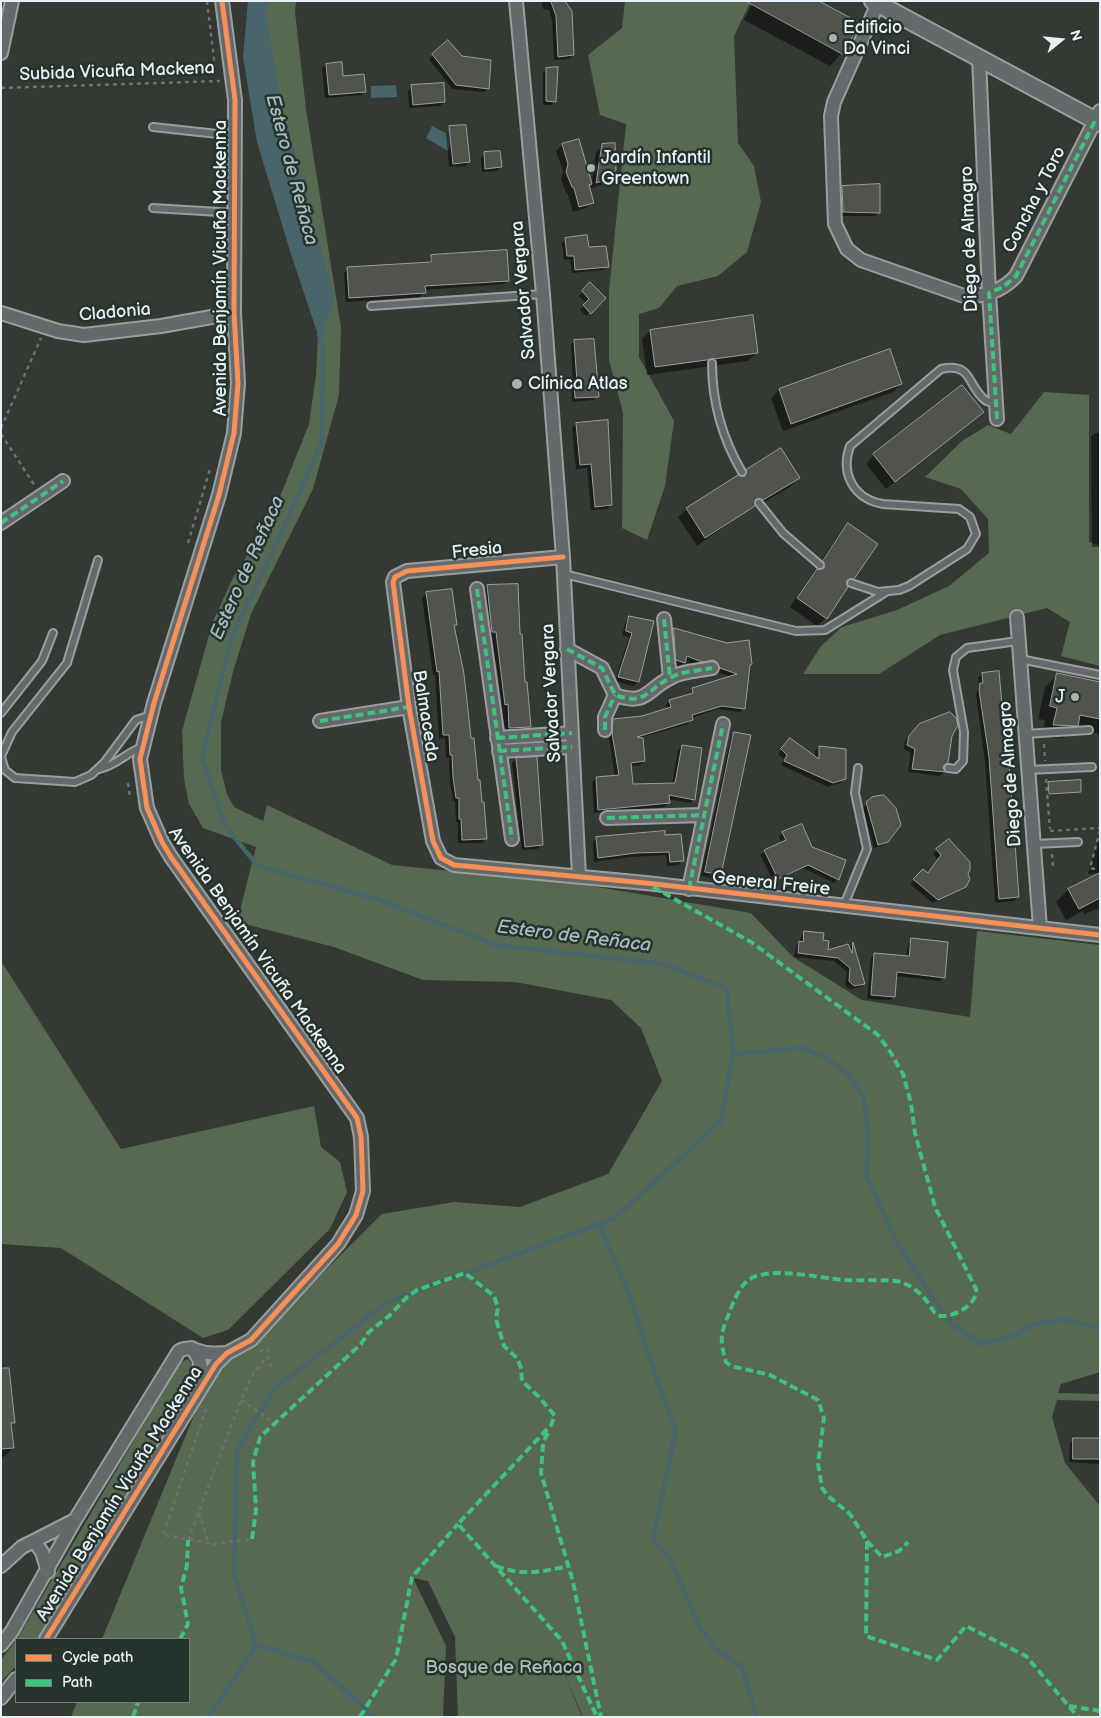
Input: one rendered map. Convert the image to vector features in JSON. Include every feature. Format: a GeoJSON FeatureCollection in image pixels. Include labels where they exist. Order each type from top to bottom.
{"type":"FeatureCollection","features":[{"type":"Feature","properties":{"kind":"street"},"geometry":{"type":"LineString","coordinates":[[1,53],[12,1]]}},
{"type":"Feature","properties":{"kind":"street","name":"Avenida Benjamín Vicuña Mackenna"},"geometry":{"type":"LineString","coordinates":[[47,1638],[216,1364],[227,1353],[251,1340],[338,1244],[356,1215],[363,1192],[361,1137],[356,1118],[162,842],[147,808],[143,790],[140,759],[151,715],[220,495],[234,433],[238,383],[234,313],[236,136],[234,81],[222,1]]}},
{"type":"Feature","properties":{"kind":"street","name":"Salvador Vergara"},"geometry":{"type":"LineString","coordinates":[[516,1],[543,294],[562,557],[579,876]]}},
{"type":"Feature","properties":{"kind":"street"},"geometry":{"type":"LineString","coordinates":[[989,293],[964,296],[860,260],[847,249],[837,233],[834,215],[831,116],[834,102],[877,2],[979,58],[1098,118]]}},
{"type":"Feature","properties":{"kind":"street","name":"Diego de Almagro"},"geometry":{"type":"LineString","coordinates":[[979,58],[989,293],[997,419]]}},
{"type":"Feature","properties":{"kind":"street","name":"Concha y Toro"},"geometry":{"type":"LineString","coordinates":[[989,293],[1003,287],[1016,276],[1098,118]]}},
{"type":"Feature","properties":{"kind":"street","name":"Cladonia"},"geometry":{"type":"LineString","coordinates":[[1,313],[71,334],[97,335],[234,313]]}},
{"type":"Feature","properties":{"kind":"street"},"geometry":{"type":"LineString","coordinates":[[1,523],[62,481]]}},
{"type":"Feature","properties":{"kind":"street","name":"Fresia"},"geometry":{"type":"LineString","coordinates":[[395,577],[407,571],[562,557]]}},
{"type":"Feature","properties":{"kind":"street","name":"Balmaceda"},"geometry":{"type":"LineString","coordinates":[[395,577],[392,589],[409,707],[433,840],[441,858]]}},
{"type":"Feature","properties":{"kind":"street"},"geometry":{"type":"LineString","coordinates":[[477,588],[512,839]]}},
{"type":"Feature","properties":{"kind":"street","name":"Diego de Almagro"},"geometry":{"type":"LineString","coordinates":[[1017,617],[1040,928]]}},
{"type":"Feature","properties":{"kind":"street"},"geometry":{"type":"LineString","coordinates":[[664,619],[670,678]]}},
{"type":"Feature","properties":{"kind":"street"},"geometry":{"type":"LineString","coordinates":[[567,649],[602,668],[615,695]]}},
{"type":"Feature","properties":{"kind":"street"},"geometry":{"type":"LineString","coordinates":[[615,695],[635,700],[645,697],[670,678],[712,668]]}},
{"type":"Feature","properties":{"kind":"street"},"geometry":{"type":"LineString","coordinates":[[605,730],[605,717],[615,695]]}},
{"type":"Feature","properties":{"kind":"street","name":"Balmaceda"},"geometry":{"type":"LineString","coordinates":[[320,721],[409,707]]}},
{"type":"Feature","properties":{"kind":"street"},"geometry":{"type":"LineString","coordinates":[[689,889],[723,724]]}},
{"type":"Feature","properties":{"kind":"street"},"geometry":{"type":"LineString","coordinates":[[498,744],[572,733]]}},
{"type":"Feature","properties":{"kind":"street"},"geometry":{"type":"LineString","coordinates":[[498,744],[572,747]]}},
{"type":"Feature","properties":{"kind":"street"},"geometry":{"type":"LineString","coordinates":[[607,818],[703,815]]}},
{"type":"Feature","properties":{"kind":"street","name":"General Freire"},"geometry":{"type":"LineString","coordinates":[[441,858],[454,865],[579,876],[1100,935]]}},
{"type":"Feature","properties":{"kind":"street","name":"Avenida Benjamín Vicuña Mackenna"},"geometry":{"type":"LineString","coordinates":[[1,1645],[12,1632],[76,1520],[179,1351],[184,1348],[192,1348],[208,1353],[227,1353]]}},
{"type":"Feature","properties":{"kind":"street"},"geometry":{"type":"LineString","coordinates":[[192,1348],[199,1359],[204,1381]]}},
{"type":"Feature","properties":{"kind":"street"},"geometry":{"type":"LineString","coordinates":[[1,1566],[14,1553],[76,1520]]}},
{"type":"Feature","properties":{"kind":"street"},"geometry":{"type":"LineString","coordinates":[[34,1541],[42,1552],[48,1572]]}},
{"type":"Feature","properties":{"kind":"street"},"geometry":{"type":"LineString","coordinates":[[1,1698],[15,1680]]}},
{"type":"Feature","properties":{"kind":"lane"},"geometry":{"type":"LineString","coordinates":[[154,127],[236,136]]}},
{"type":"Feature","properties":{"kind":"lane"},"geometry":{"type":"LineString","coordinates":[[152,208],[236,213]]}},
{"type":"Feature","properties":{"kind":"lane"},"geometry":{"type":"LineString","coordinates":[[371,306],[543,294]]}},
{"type":"Feature","properties":{"kind":"lane"},"geometry":{"type":"LineString","coordinates":[[712,364],[713,392],[718,420],[724,438],[742,472]]}},
{"type":"Feature","properties":{"kind":"lane"},"geometry":{"type":"LineString","coordinates":[[563,574],[796,630],[825,630],[887,592],[910,586],[967,549],[974,540],[975,528],[970,517],[960,509],[883,504],[867,500],[854,489],[846,472],[847,454],[850,446],[941,369],[954,368],[966,372],[985,400],[996,404]]}},
{"type":"Feature","properties":{"kind":"lane"},"geometry":{"type":"LineString","coordinates":[[759,503],[783,533],[820,565]]}},
{"type":"Feature","properties":{"kind":"lane"},"geometry":{"type":"LineString","coordinates":[[98,560],[67,663],[12,732],[2,760],[10,775],[21,780],[75,782],[98,769],[112,766],[133,750],[143,747]]}},
{"type":"Feature","properties":{"kind":"lane"},"geometry":{"type":"LineString","coordinates":[[851,583],[870,590],[887,592]]}},
{"type":"Feature","properties":{"kind":"lane"},"geometry":{"type":"LineString","coordinates":[[1,713],[42,661],[53,633]]}},
{"type":"Feature","properties":{"kind":"lane"},"geometry":{"type":"LineString","coordinates":[[948,768],[956,769],[963,762],[964,732],[954,670],[956,657],[967,648],[1018,641]]}},
{"type":"Feature","properties":{"kind":"lane"},"geometry":{"type":"LineString","coordinates":[[1020,659],[1100,675]]}},
{"type":"Feature","properties":{"kind":"lane"},"geometry":{"type":"LineString","coordinates":[[98,769],[136,720],[151,715]]}},
{"type":"Feature","properties":{"kind":"lane"},"geometry":{"type":"LineString","coordinates":[[1025,734],[1089,730]]}},
{"type":"Feature","properties":{"kind":"lane"},"geometry":{"type":"LineString","coordinates":[[1028,770],[1092,767]]}},
{"type":"Feature","properties":{"kind":"lane"},"geometry":{"type":"LineString","coordinates":[[844,906],[867,850],[855,793],[858,768]]}},
{"type":"Feature","properties":{"kind":"lane"},"geometry":{"type":"LineString","coordinates":[[1034,844],[1078,842]]}},
{"type":"Feature","properties":{"kind":"path"},"geometry":{"type":"LineString","coordinates":[[207,1],[216,71]]}},
{"type":"Feature","properties":{"kind":"path"},"geometry":{"type":"LineString","coordinates":[[217,76],[219,89]]}},
{"type":"Feature","properties":{"kind":"path"},"geometry":{"type":"LineString","coordinates":[[1,428],[46,326]]}},
{"type":"Feature","properties":{"kind":"path"},"geometry":{"type":"LineString","coordinates":[[1,434],[42,495]]}},
{"type":"Feature","properties":{"kind":"path"},"geometry":{"type":"LineString","coordinates":[[188,544],[212,462]]}},
{"type":"Feature","properties":{"kind":"path"},"geometry":{"type":"LineString","coordinates":[[128,782],[131,803]]}},
{"type":"Feature","properties":{"kind":"path"},"geometry":{"type":"LineString","coordinates":[[1095,869],[1090,868],[1100,831]]}},
{"type":"Feature","properties":{"kind":"path"},"geometry":{"type":"LineString","coordinates":[[188,1540],[241,1400],[254,1374],[267,1356],[268,1349],[254,1351]]}},
{"type":"Feature","properties":{"kind":"path"},"geometry":{"type":"LineString","coordinates":[[267,1356],[271,1367]]}},
{"type":"Feature","properties":{"kind":"path"},"geometry":{"type":"LineString","coordinates":[[209,1400],[163,1535],[209,1544],[252,1539]]}},
{"type":"Feature","properties":{"kind":"path"},"geometry":{"type":"LineString","coordinates":[[241,1400],[275,1423]]}},
{"type":"Feature","properties":{"kind":"path"},"geometry":{"type":"LineString","coordinates":[[199,1512],[209,1544]]}},
{"type":"Feature","properties":{"kind":"green space","name":"Bosque de Reñaca"},"geometry":{"type":"Polygon","coordinates":[[[252,1],[296,1],[295,12],[306,109],[341,328],[339,395],[313,489],[251,614],[233,672],[221,722],[221,770],[227,794],[234,807],[263,821],[267,805],[392,865],[580,884],[751,913],[793,957],[862,1000],[970,1017],[977,931],[1100,945],[1100,1372],[1061,1384],[1058,1393],[1100,1394],[1100,1401],[1057,1400],[1052,1417],[1065,1463],[1100,1506],[1100,1717],[583,1717],[562,1668],[582,1717],[458,1717],[455,1637],[428,1581],[413,1578],[446,1646],[443,1717],[71,1717],[77,1703],[190,1703],[190,1638],[102,1638],[204,1391],[239,1344],[276,1319],[382,1214],[454,1202],[520,1207],[608,1174],[662,1081],[641,1028],[611,1000],[515,982],[423,980],[334,947],[237,922],[256,847],[203,828],[189,804],[184,779],[182,731],[213,621],[233,578],[273,514],[309,424],[316,375],[318,336],[314,294],[252,1]]]}},
{"type":"Feature","properties":{"kind":"green space"},"geometry":{"type":"Polygon","coordinates":[[[625,1],[751,1],[734,36],[738,143],[754,166],[761,202],[747,252],[718,276],[677,286],[659,308],[639,314],[639,357],[674,421],[665,486],[647,540],[622,528],[623,413],[609,360],[609,291],[626,124],[600,115],[588,55],[622,28],[625,1]]]}},
{"type":"Feature","properties":{"kind":"green space"},"geometry":{"type":"Polygon","coordinates":[[[1044,392],[1089,395],[1089,542],[1100,546],[1100,666],[1061,656],[1070,622],[1047,608],[940,635],[879,674],[803,674],[821,646],[842,627],[897,610],[949,586],[989,553],[988,519],[961,489],[925,477],[962,441],[988,425],[1011,434],[1044,392]]]}},
{"type":"Feature","properties":{"kind":"green space"},"geometry":{"type":"Polygon","coordinates":[[[1,961],[121,1149],[314,1106],[321,1147],[340,1162],[347,1192],[330,1229],[228,1330],[203,1338],[61,1248],[1,1244],[1,961]]]}},
{"type":"Feature","properties":{"kind":"green space"},"geometry":{"type":"Polygon","coordinates":[[[188,1359],[193,1365],[195,1378],[192,1386],[39,1638],[18,1638],[180,1362],[188,1359]]]}},
{"type":"Feature","properties":{"kind":"green space"},"geometry":{"type":"Polygon","coordinates":[[[15,1641],[15,1667],[1,1682],[1,1660],[15,1641]]]}},
{"type":"Feature","properties":{"kind":"water"},"geometry":{"type":"Polygon","coordinates":[[[248,1],[269,1],[266,16],[282,107],[335,299],[320,341],[257,142],[243,57],[248,1]]]}},
{"type":"Feature","properties":{"kind":"water"},"geometry":{"type":"Polygon","coordinates":[[[396,85],[397,97],[371,98],[371,86],[396,85]]]}},
{"type":"Feature","properties":{"kind":"water"},"geometry":{"type":"Polygon","coordinates":[[[432,126],[446,133],[449,128],[457,132],[448,151],[426,138],[432,126]]]}},
{"type":"Feature","properties":{"kind":"building"},"geometry":{"type":"Polygon","coordinates":[[[551,1],[565,1],[572,11],[574,55],[558,57],[556,16],[551,1]]]}},
{"type":"Feature","properties":{"kind":"building","name":"Edificio Da Vinci"},"geometry":{"type":"Polygon","coordinates":[[[746,1],[819,1],[860,23],[843,54],[746,1]]]}},
{"type":"Feature","properties":{"kind":"building"},"geometry":{"type":"Polygon","coordinates":[[[448,40],[462,56],[491,60],[489,89],[456,85],[432,54],[448,40]]]}},
{"type":"Feature","properties":{"kind":"building"},"geometry":{"type":"Polygon","coordinates":[[[342,62],[343,76],[364,74],[366,92],[329,95],[326,64],[342,62]]]}},
{"type":"Feature","properties":{"kind":"building"},"geometry":{"type":"Polygon","coordinates":[[[558,67],[556,102],[546,101],[546,68],[558,67]]]}},
{"type":"Feature","properties":{"kind":"building"},"geometry":{"type":"Polygon","coordinates":[[[444,83],[445,102],[413,105],[411,85],[444,83]]]}},
{"type":"Feature","properties":{"kind":"building"},"geometry":{"type":"Polygon","coordinates":[[[466,125],[470,162],[453,164],[449,126],[466,125]]]}},
{"type":"Feature","properties":{"kind":"building"},"geometry":{"type":"Polygon","coordinates":[[[579,139],[592,184],[589,185],[594,203],[579,207],[574,188],[566,172],[568,164],[562,144],[579,139]]]}},
{"type":"Feature","properties":{"kind":"building"},"geometry":{"type":"Polygon","coordinates":[[[615,143],[616,170],[611,178],[596,183],[602,144],[615,143]]]}},
{"type":"Feature","properties":{"kind":"building"},"geometry":{"type":"Polygon","coordinates":[[[500,151],[502,167],[485,169],[484,152],[500,151]]]}},
{"type":"Feature","properties":{"kind":"building"},"geometry":{"type":"Polygon","coordinates":[[[880,184],[880,213],[843,212],[842,186],[880,184]]]}},
{"type":"Feature","properties":{"kind":"building"},"geometry":{"type":"Polygon","coordinates":[[[587,235],[589,247],[606,246],[609,267],[575,270],[574,256],[567,256],[565,238],[587,235]]]}},
{"type":"Feature","properties":{"kind":"building"},"geometry":{"type":"Polygon","coordinates":[[[507,250],[509,281],[425,286],[426,293],[349,298],[347,267],[431,262],[431,255],[507,250]]]}},
{"type":"Feature","properties":{"kind":"building"},"geometry":{"type":"Polygon","coordinates":[[[590,282],[606,298],[591,314],[583,305],[589,299],[582,291],[590,282]]]}},
{"type":"Feature","properties":{"kind":"building"},"geometry":{"type":"Polygon","coordinates":[[[753,315],[758,353],[655,367],[650,330],[753,315]]]}},
{"type":"Feature","properties":{"kind":"building"},"geometry":{"type":"Polygon","coordinates":[[[594,339],[599,397],[575,398],[574,382],[577,382],[574,340],[594,339]]]}},
{"type":"Feature","properties":{"kind":"building"},"geometry":{"type":"Polygon","coordinates":[[[890,349],[902,384],[791,424],[779,389],[890,349]]]}},
{"type":"Feature","properties":{"kind":"building"},"geometry":{"type":"Polygon","coordinates":[[[962,385],[984,412],[895,482],[873,454],[962,385]]]}},
{"type":"Feature","properties":{"kind":"building"},"geometry":{"type":"Polygon","coordinates":[[[608,420],[612,505],[595,507],[591,464],[580,465],[576,423],[608,420]]]}},
{"type":"Feature","properties":{"kind":"building"},"geometry":{"type":"Polygon","coordinates":[[[781,448],[800,478],[763,500],[756,499],[755,506],[705,538],[686,508],[738,475],[745,476],[746,470],[781,448]]]}},
{"type":"Feature","properties":{"kind":"building"},"geometry":{"type":"Polygon","coordinates":[[[848,523],[878,544],[854,579],[847,580],[848,587],[827,619],[797,598],[817,569],[824,568],[823,561],[848,523]]]}},
{"type":"Feature","properties":{"kind":"building"},"geometry":{"type":"Polygon","coordinates":[[[518,584],[520,634],[522,634],[525,682],[527,682],[531,727],[509,728],[508,704],[505,705],[496,632],[492,632],[487,585],[518,584]]]}},
{"type":"Feature","properties":{"kind":"building"},"geometry":{"type":"Polygon","coordinates":[[[452,589],[457,625],[454,625],[464,674],[471,738],[474,738],[478,780],[480,780],[482,802],[484,802],[487,839],[462,840],[459,798],[456,798],[449,735],[443,735],[439,671],[437,672],[426,592],[452,589]]]}},
{"type":"Feature","properties":{"kind":"building"},"geometry":{"type":"Polygon","coordinates":[[[629,616],[654,621],[639,682],[618,677],[632,633],[626,631],[629,616]]]}},
{"type":"Feature","properties":{"kind":"building"},"geometry":{"type":"Polygon","coordinates":[[[674,628],[727,643],[749,640],[752,664],[750,665],[745,709],[722,706],[692,715],[693,720],[637,737],[643,738],[645,761],[631,763],[633,784],[675,783],[682,745],[702,748],[695,800],[669,795],[670,803],[598,810],[596,777],[619,775],[612,733],[613,719],[642,716],[671,707],[669,700],[693,693],[692,688],[737,674],[720,668],[714,660],[702,662],[687,656],[685,663],[676,660],[674,628]]]}},
{"type":"Feature","properties":{"kind":"building"},"geometry":{"type":"Polygon","coordinates":[[[999,671],[1005,739],[1007,739],[1019,897],[999,899],[989,757],[979,690],[980,683],[983,683],[982,673],[999,671]]]}},
{"type":"Feature","properties":{"kind":"building","name":"J"},"geometry":{"type":"Polygon","coordinates":[[[1057,673],[1100,682],[1100,719],[1080,715],[1078,726],[1053,725],[1057,708],[1050,706],[1057,673]]]}},
{"type":"Feature","properties":{"kind":"building"},"geometry":{"type":"Polygon","coordinates":[[[950,712],[956,718],[958,725],[952,736],[948,763],[943,767],[946,772],[912,769],[915,749],[907,745],[909,736],[919,724],[950,712]]]}},
{"type":"Feature","properties":{"kind":"building"},"geometry":{"type":"Polygon","coordinates":[[[734,732],[751,735],[721,875],[705,872],[734,732]]]}},
{"type":"Feature","properties":{"kind":"building"},"geometry":{"type":"Polygon","coordinates":[[[790,738],[819,759],[819,746],[846,749],[846,779],[833,783],[784,761],[787,755],[781,749],[790,738]]]}},
{"type":"Feature","properties":{"kind":"building"},"geometry":{"type":"Polygon","coordinates":[[[537,757],[543,845],[525,847],[516,758],[537,757]]]}},
{"type":"Feature","properties":{"kind":"building"},"geometry":{"type":"Polygon","coordinates":[[[1081,780],[1081,792],[1049,794],[1048,782],[1081,780]]]}},
{"type":"Feature","properties":{"kind":"building"},"geometry":{"type":"Polygon","coordinates":[[[884,795],[896,808],[901,825],[888,842],[878,845],[866,802],[872,797],[884,795]]]}},
{"type":"Feature","properties":{"kind":"building"},"geometry":{"type":"Polygon","coordinates":[[[802,824],[812,847],[846,860],[839,880],[808,865],[778,879],[764,850],[786,840],[782,832],[802,824]]]}},
{"type":"Feature","properties":{"kind":"building"},"geometry":{"type":"Polygon","coordinates":[[[665,831],[665,835],[681,834],[684,861],[670,862],[669,852],[636,853],[598,858],[596,837],[665,831]]]}},
{"type":"Feature","properties":{"kind":"building"},"geometry":{"type":"Polygon","coordinates":[[[949,839],[970,862],[968,874],[970,879],[966,887],[938,900],[913,879],[923,869],[928,873],[941,855],[936,849],[949,839]]]}},
{"type":"Feature","properties":{"kind":"building"},"geometry":{"type":"Polygon","coordinates":[[[1100,873],[1100,898],[1079,909],[1068,889],[1100,873]]]}},
{"type":"Feature","properties":{"kind":"building"},"geometry":{"type":"Polygon","coordinates":[[[804,931],[824,933],[823,940],[829,941],[828,950],[848,944],[852,953],[853,942],[865,984],[854,986],[849,981],[850,968],[838,958],[798,953],[799,941],[803,942],[804,931]]]}},
{"type":"Feature","properties":{"kind":"building"},"geometry":{"type":"Polygon","coordinates":[[[911,938],[948,942],[945,978],[897,972],[895,997],[871,995],[874,953],[909,956],[911,938]]]}},
{"type":"Feature","properties":{"kind":"building"},"geometry":{"type":"Polygon","coordinates":[[[1,1368],[9,1368],[15,1423],[11,1423],[14,1448],[1,1449],[1,1368]]]}},
{"type":"Feature","properties":{"kind":"building"},"geometry":{"type":"Polygon","coordinates":[[[1073,1438],[1100,1438],[1100,1459],[1073,1459],[1073,1438]]]}},
{"type":"Feature","properties":{"kind":"waterway","name":"Estero de Reñaca"},"geometry":{"type":"LineString","coordinates":[[208,1717],[256,1645],[234,1574],[237,1450],[274,1389],[387,1302],[615,1218],[721,1121],[733,1054],[727,988],[662,964],[496,945],[380,900],[258,866],[225,826],[202,757],[231,638],[282,532],[322,442],[323,349],[319,335]]}},
{"type":"Feature","properties":{"kind":"waterway"},"geometry":{"type":"LineString","coordinates":[[733,1054],[802,1048],[827,1058],[848,1074],[864,1097],[868,1134],[867,1176],[895,1239],[949,1323],[982,1344],[1016,1335],[1034,1324],[1064,1320],[1100,1328]]}},
{"type":"Feature","properties":{"kind":"waterway"},"geometry":{"type":"LineString","coordinates":[[599,1224],[628,1291],[659,1387],[676,1429],[653,1540],[670,1559],[699,1625],[716,1650],[742,1667],[757,1717]]}},
{"type":"Feature","properties":{"kind":"waterway"},"geometry":{"type":"LineString","coordinates":[[256,1645],[314,1662],[374,1717]]}},
{"type":"Feature","properties":{"kind":"marked path"},"geometry":{"type":"LineString","coordinates":[[997,419],[989,293],[1003,287],[1016,276],[1095,121]]}},
{"type":"Feature","properties":{"kind":"marked path"},"geometry":{"type":"LineString","coordinates":[[1,523],[63,481]]}},
{"type":"Feature","properties":{"kind":"marked path"},"geometry":{"type":"LineString","coordinates":[[477,589],[512,839]]}},
{"type":"Feature","properties":{"kind":"marked path"},"geometry":{"type":"LineString","coordinates":[[664,619],[670,678]]}},
{"type":"Feature","properties":{"kind":"marked path"},"geometry":{"type":"LineString","coordinates":[[567,649],[602,668],[615,695],[626,698],[640,698],[670,678],[680,674],[712,668]]}},
{"type":"Feature","properties":{"kind":"marked path"},"geometry":{"type":"LineString","coordinates":[[605,730],[605,717],[615,695]]}},
{"type":"Feature","properties":{"kind":"marked path"},"geometry":{"type":"LineString","coordinates":[[320,721],[409,707]]}},
{"type":"Feature","properties":{"kind":"marked path"},"geometry":{"type":"LineString","coordinates":[[689,889],[723,724]]}},
{"type":"Feature","properties":{"kind":"marked path"},"geometry":{"type":"LineString","coordinates":[[497,738],[572,733]]}},
{"type":"Feature","properties":{"kind":"marked path"},"geometry":{"type":"LineString","coordinates":[[499,751],[572,747]]}},
{"type":"Feature","properties":{"kind":"marked path"},"geometry":{"type":"LineString","coordinates":[[607,818],[703,815]]}},
{"type":"Feature","properties":{"kind":"marked path"},"geometry":{"type":"LineString","coordinates":[[653,887],[751,942],[878,1035],[903,1074],[911,1103],[915,1133],[935,1207],[976,1289],[976,1295],[968,1306],[956,1313],[943,1316],[935,1313],[926,1300],[901,1282],[844,1280],[770,1273],[759,1275],[747,1281],[735,1298],[725,1325],[722,1347],[726,1362],[731,1366],[770,1375],[818,1400],[824,1418],[818,1464],[822,1488],[828,1496],[850,1514],[867,1541],[866,1636],[937,1660],[966,1626],[1026,1656],[1078,1717]]}},
{"type":"Feature","properties":{"kind":"marked path"},"geometry":{"type":"LineString","coordinates":[[252,1539],[256,1510],[253,1462],[260,1437],[361,1344],[369,1332],[389,1316],[407,1297],[417,1290],[465,1273],[494,1296],[498,1308],[496,1319],[504,1346],[517,1358],[521,1368],[522,1381],[555,1416],[551,1425],[458,1524],[562,1641],[597,1717]]}},
{"type":"Feature","properties":{"kind":"marked path"},"geometry":{"type":"LineString","coordinates":[[548,1433],[543,1443],[541,1473],[573,1582],[601,1717]]}},
{"type":"Feature","properties":{"kind":"marked path"},"geometry":{"type":"LineString","coordinates":[[360,1717],[396,1659],[412,1577],[458,1524]]}},
{"type":"Feature","properties":{"kind":"marked path"},"geometry":{"type":"LineString","coordinates":[[181,1638],[188,1624],[181,1588],[187,1565],[188,1540]]}},
{"type":"Feature","properties":{"kind":"marked path"},"geometry":{"type":"LineString","coordinates":[[867,1541],[882,1557],[899,1551],[908,1542]]}},
{"type":"Feature","properties":{"kind":"marked path"},"geometry":{"type":"LineString","coordinates":[[496,1566],[523,1572],[568,1566]]}},
{"type":"Feature","properties":{"kind":"marked path"},"geometry":{"type":"LineString","coordinates":[[133,1717],[138,1703]]}},
{"type":"Feature","properties":{"kind":"marked path"},"geometry":{"type":"LineString","coordinates":[[1069,1706],[1100,1711]]}},
{"type":"Feature","properties":{"kind":"cycle path"},"geometry":{"type":"LineString","coordinates":[[47,1638],[216,1364],[227,1353],[251,1340],[338,1244],[356,1215],[363,1191],[361,1137],[357,1118],[171,857],[147,808],[140,759],[154,703],[219,495],[234,433],[238,383],[234,313],[235,100],[222,1]]}},
{"type":"Feature","properties":{"kind":"cycle path"},"geometry":{"type":"LineString","coordinates":[[563,557],[407,571],[395,577],[393,582],[409,707],[433,841],[441,858],[454,865],[646,883],[1100,935]]}},
{"type":"Feature","properties":{"kind":"place","name":"Edificio Da Vinci"},"geometry":{"type":"Point","coordinates":[833,38]}},
{"type":"Feature","properties":{"kind":"place","name":"Jardín Infantil Greentown"},"geometry":{"type":"Point","coordinates":[591,168]}},
{"type":"Feature","properties":{"kind":"place","name":"Clínica Atlas"},"geometry":{"type":"Point","coordinates":[517,384]}},
{"type":"Feature","properties":{"kind":"place","name":"J"},"geometry":{"type":"Point","coordinates":[1075,697]}}]}
